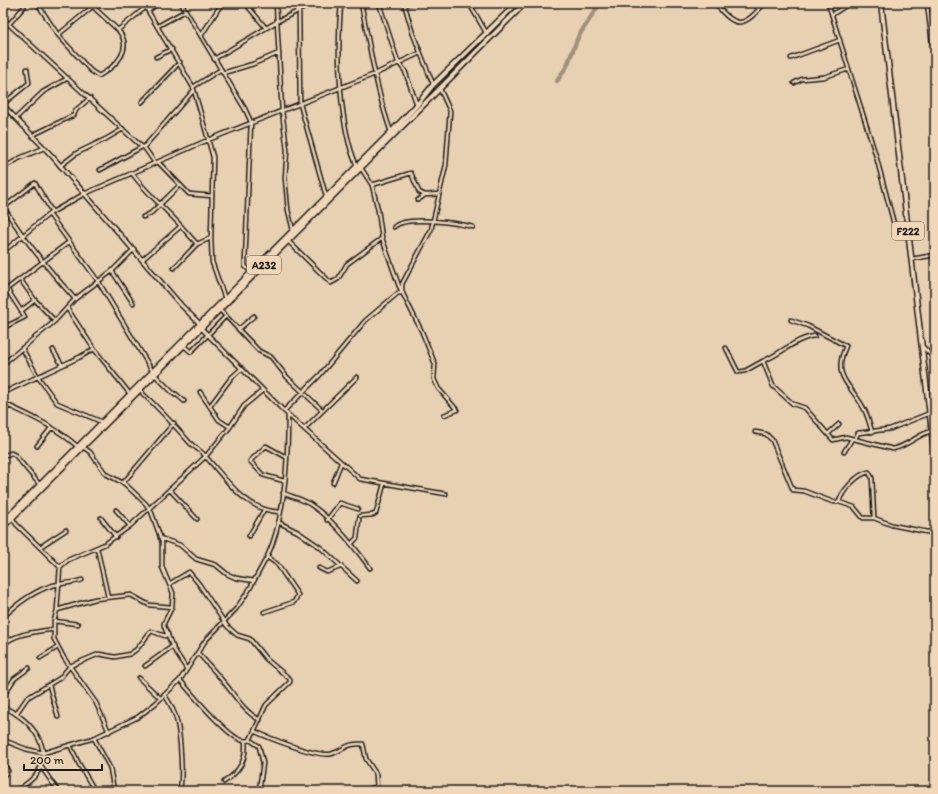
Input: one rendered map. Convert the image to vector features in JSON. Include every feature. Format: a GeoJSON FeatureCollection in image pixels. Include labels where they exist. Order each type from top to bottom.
{"type":"FeatureCollection","features":[{"type":"Feature","properties":{"kind":"main road","name":"A232"},"geometry":{"type":"LineString","coordinates":[[367,160],[417,105],[433,85],[474,47],[517,3]]}},
{"type":"Feature","properties":{"kind":"main road","name":"A232"},"geometry":{"type":"LineString","coordinates":[[3,527],[102,422],[184,346],[201,326],[220,309],[262,265],[293,230],[440,90],[525,3]]}},
{"type":"Feature","properties":{"kind":"main road","name":"F222"},"geometry":{"type":"LineString","coordinates":[[881,3],[935,458]]}},
{"type":"Feature","properties":{"kind":"main road"},"geometry":{"type":"LineString","coordinates":[[474,47],[478,51]]}},
{"type":"Feature","properties":{"kind":"main road","name":"A232"},"geometry":{"type":"LineString","coordinates":[[3,522],[40,484],[141,389],[251,273],[288,241],[359,167]]}},
{"type":"Feature","properties":{"kind":"street"},"geometry":{"type":"LineString","coordinates":[[3,10],[7,3]]}},
{"type":"Feature","properties":{"kind":"street"},"geometry":{"type":"LineString","coordinates":[[37,3],[58,35],[91,71],[99,76],[119,61],[122,56],[124,40],[118,30],[88,3]]}},
{"type":"Feature","properties":{"kind":"street"},"geometry":{"type":"LineString","coordinates":[[147,3],[147,9],[193,86],[213,157],[210,238],[212,262],[225,300]]}},
{"type":"Feature","properties":{"kind":"street"},"geometry":{"type":"LineString","coordinates":[[118,30],[158,3]]}},
{"type":"Feature","properties":{"kind":"street"},"geometry":{"type":"LineString","coordinates":[[181,3],[220,70],[246,109],[251,122],[244,262],[245,266],[251,273]]}},
{"type":"Feature","properties":{"kind":"street"},"geometry":{"type":"LineString","coordinates":[[201,36],[222,3]]}},
{"type":"Feature","properties":{"kind":"street"},"geometry":{"type":"LineString","coordinates":[[245,3],[266,28]]}},
{"type":"Feature","properties":{"kind":"street"},"geometry":{"type":"LineString","coordinates":[[276,3],[282,111],[287,150],[285,178],[287,202],[293,230]]}},
{"type":"Feature","properties":{"kind":"street"},"geometry":{"type":"LineString","coordinates":[[214,59],[278,21],[310,6],[322,3]]}},
{"type":"Feature","properties":{"kind":"street"},"geometry":{"type":"LineString","coordinates":[[341,3],[339,53],[344,119],[359,167],[372,185],[378,210],[382,238],[401,285],[402,293],[422,332],[435,364],[434,379],[438,388],[457,410],[444,415]]}},
{"type":"Feature","properties":{"kind":"street"},"geometry":{"type":"LineString","coordinates":[[361,3],[375,74],[391,132]]}},
{"type":"Feature","properties":{"kind":"street"},"geometry":{"type":"LineString","coordinates":[[378,3],[398,62],[405,71],[417,105]]}},
{"type":"Feature","properties":{"kind":"street"},"geometry":{"type":"LineString","coordinates":[[411,3],[404,4],[420,53],[433,85]]}},
{"type":"Feature","properties":{"kind":"street"},"geometry":{"type":"LineString","coordinates":[[469,3],[487,34]]}},
{"type":"Feature","properties":{"kind":"street"},"geometry":{"type":"LineString","coordinates":[[715,3],[726,16],[738,22],[746,22],[765,3]]}},
{"type":"Feature","properties":{"kind":"street"},"geometry":{"type":"LineString","coordinates":[[752,3],[759,9]]}},
{"type":"Feature","properties":{"kind":"street"},"geometry":{"type":"LineString","coordinates":[[828,3],[833,14],[878,163],[896,230],[908,232]]}},
{"type":"Feature","properties":{"kind":"street"},"geometry":{"type":"LineString","coordinates":[[830,6],[841,3]]}},
{"type":"Feature","properties":{"kind":"street"},"geometry":{"type":"LineString","coordinates":[[833,14],[850,3]]}},
{"type":"Feature","properties":{"kind":"street"},"geometry":{"type":"LineString","coordinates":[[927,3],[933,29],[935,65]]}},
{"type":"Feature","properties":{"kind":"street"},"geometry":{"type":"LineString","coordinates":[[9,24],[24,7]]}},
{"type":"Feature","properties":{"kind":"street"},"geometry":{"type":"LineString","coordinates":[[58,35],[92,7]]}},
{"type":"Feature","properties":{"kind":"street"},"geometry":{"type":"LineString","coordinates":[[158,26],[185,11]]}},
{"type":"Feature","properties":{"kind":"street"},"geometry":{"type":"LineString","coordinates":[[299,11],[300,104],[327,197]]}},
{"type":"Feature","properties":{"kind":"street"},"geometry":{"type":"LineString","coordinates":[[3,19],[143,147],[156,162],[189,194],[212,196]]}},
{"type":"Feature","properties":{"kind":"street"},"geometry":{"type":"LineString","coordinates":[[791,58],[840,40]]}},
{"type":"Feature","properties":{"kind":"street"},"geometry":{"type":"LineString","coordinates":[[156,57],[172,49]]}},
{"type":"Feature","properties":{"kind":"street"},"geometry":{"type":"LineString","coordinates":[[223,73],[253,64],[279,53]]}},
{"type":"Feature","properties":{"kind":"street"},"geometry":{"type":"LineString","coordinates":[[3,252],[49,214],[84,194],[251,122],[375,74],[420,53]]}},
{"type":"Feature","properties":{"kind":"street"},"geometry":{"type":"LineString","coordinates":[[142,102],[180,62]]}},
{"type":"Feature","properties":{"kind":"street"},"geometry":{"type":"LineString","coordinates":[[27,69],[29,83],[3,104],[33,135],[143,259],[181,305],[263,390],[288,415],[360,479],[446,494]]}},
{"type":"Feature","properties":{"kind":"street"},"geometry":{"type":"LineString","coordinates":[[794,83],[802,79],[824,77],[849,69]]}},
{"type":"Feature","properties":{"kind":"street"},"geometry":{"type":"LineString","coordinates":[[193,86],[220,70]]}},
{"type":"Feature","properties":{"kind":"street"},"geometry":{"type":"LineString","coordinates":[[16,118],[43,92],[68,78]]}},
{"type":"Feature","properties":{"kind":"street"},"geometry":{"type":"LineString","coordinates":[[100,170],[143,147],[194,90]]}},
{"type":"Feature","properties":{"kind":"street"},"geometry":{"type":"LineString","coordinates":[[401,285],[423,247],[432,222],[446,165],[450,111],[440,90]]}},
{"type":"Feature","properties":{"kind":"street"},"geometry":{"type":"LineString","coordinates":[[33,135],[74,115],[76,110],[90,98]]}},
{"type":"Feature","properties":{"kind":"street"},"geometry":{"type":"LineString","coordinates":[[60,166],[77,153],[106,140],[123,129]]}},
{"type":"Feature","properties":{"kind":"street"},"geometry":{"type":"LineString","coordinates":[[3,168],[20,158],[33,154],[44,148]]}},
{"type":"Feature","properties":{"kind":"street"},"geometry":{"type":"LineString","coordinates":[[132,173],[140,185],[162,204],[197,244]]}},
{"type":"Feature","properties":{"kind":"street"},"geometry":{"type":"LineString","coordinates":[[372,185],[411,173],[419,192],[425,195],[439,194]]}},
{"type":"Feature","properties":{"kind":"street"},"geometry":{"type":"LineString","coordinates":[[52,212],[35,182],[3,207],[22,236],[42,262],[75,299]]}},
{"type":"Feature","properties":{"kind":"street"},"geometry":{"type":"LineString","coordinates":[[143,218],[162,204],[180,185]]}},
{"type":"Feature","properties":{"kind":"street"},"geometry":{"type":"LineString","coordinates":[[418,200],[425,195]]}},
{"type":"Feature","properties":{"kind":"street"},"geometry":{"type":"LineString","coordinates":[[49,214],[98,281],[154,374],[184,400]]}},
{"type":"Feature","properties":{"kind":"street"},"geometry":{"type":"LineString","coordinates":[[394,227],[396,224],[412,221],[455,222],[473,227]]}},
{"type":"Feature","properties":{"kind":"street"},"geometry":{"type":"LineString","coordinates":[[143,259],[181,226]]}},
{"type":"Feature","properties":{"kind":"street"},"geometry":{"type":"LineString","coordinates":[[174,268],[197,244],[210,238]]}},
{"type":"Feature","properties":{"kind":"street"},"geometry":{"type":"LineString","coordinates":[[288,241],[331,283],[337,280],[347,264],[382,238]]}},
{"type":"Feature","properties":{"kind":"street"},"geometry":{"type":"LineString","coordinates":[[3,292],[69,242]]}},
{"type":"Feature","properties":{"kind":"street"},"geometry":{"type":"LineString","coordinates":[[3,364],[55,321],[75,299],[112,270],[134,249]]}},
{"type":"Feature","properties":{"kind":"street"},"geometry":{"type":"LineString","coordinates":[[911,259],[935,255]]}},
{"type":"Feature","properties":{"kind":"street"},"geometry":{"type":"LineString","coordinates":[[112,270],[133,303]]}},
{"type":"Feature","properties":{"kind":"street"},"geometry":{"type":"LineString","coordinates":[[20,278],[35,300],[55,321]]}},
{"type":"Feature","properties":{"kind":"street"},"geometry":{"type":"LineString","coordinates":[[3,328],[25,317],[7,289]]}},
{"type":"Feature","properties":{"kind":"street"},"geometry":{"type":"LineString","coordinates":[[284,411],[302,392],[309,388],[339,354],[365,321],[398,293],[402,293]]}},
{"type":"Feature","properties":{"kind":"street"},"geometry":{"type":"LineString","coordinates":[[22,311],[35,300]]}},
{"type":"Feature","properties":{"kind":"street"},"geometry":{"type":"LineString","coordinates":[[67,308],[94,349],[131,394]]}},
{"type":"Feature","properties":{"kind":"street"},"geometry":{"type":"LineString","coordinates":[[220,309],[264,355],[267,354],[271,357],[287,377],[322,410]]}},
{"type":"Feature","properties":{"kind":"street"},"geometry":{"type":"LineString","coordinates":[[184,346],[191,352],[226,316]]}},
{"type":"Feature","properties":{"kind":"street"},"geometry":{"type":"LineString","coordinates":[[239,329],[254,316]]}},
{"type":"Feature","properties":{"kind":"street"},"geometry":{"type":"LineString","coordinates":[[791,320],[808,326],[846,346],[842,364],[842,377],[865,410],[872,432]]}},
{"type":"Feature","properties":{"kind":"street"},"geometry":{"type":"LineString","coordinates":[[726,348],[738,372],[744,371],[781,353],[805,337],[815,336]]}},
{"type":"Feature","properties":{"kind":"street"},"geometry":{"type":"LineString","coordinates":[[922,346],[931,356],[935,367]]}},
{"type":"Feature","properties":{"kind":"street"},"geometry":{"type":"LineString","coordinates":[[22,348],[38,376],[57,403],[102,422]]}},
{"type":"Feature","properties":{"kind":"street"},"geometry":{"type":"LineString","coordinates":[[3,393],[94,349]]}},
{"type":"Feature","properties":{"kind":"street"},"geometry":{"type":"LineString","coordinates":[[53,350],[62,365]]}},
{"type":"Feature","properties":{"kind":"street"},"geometry":{"type":"LineString","coordinates":[[763,362],[774,386],[793,404],[805,408],[833,440],[842,436],[894,449],[923,433],[932,431]]}},
{"type":"Feature","properties":{"kind":"street"},"geometry":{"type":"LineString","coordinates":[[210,406],[231,378],[242,368]]}},
{"type":"Feature","properties":{"kind":"street"},"geometry":{"type":"LineString","coordinates":[[304,429],[357,377]]}},
{"type":"Feature","properties":{"kind":"street"},"geometry":{"type":"LineString","coordinates":[[141,389],[143,394],[174,423],[192,444],[206,456],[221,475],[248,502],[264,510],[280,512]]}},
{"type":"Feature","properties":{"kind":"street"},"geometry":{"type":"LineString","coordinates":[[109,732],[96,703],[70,666],[54,639],[54,621],[57,610],[60,567],[68,560],[98,548],[130,526],[206,456],[230,427],[244,406],[263,390]]}},
{"type":"Feature","properties":{"kind":"street"},"geometry":{"type":"LineString","coordinates":[[200,392],[219,420],[230,427]]}},
{"type":"Feature","properties":{"kind":"street"},"geometry":{"type":"LineString","coordinates":[[3,403],[27,414],[89,452],[109,476],[123,483],[146,504],[151,511],[160,538],[162,567],[173,593],[172,607],[164,623],[173,646],[186,668]]}},
{"type":"Feature","properties":{"kind":"street"},"geometry":{"type":"LineString","coordinates":[[3,411],[9,406]]}},
{"type":"Feature","properties":{"kind":"street"},"geometry":{"type":"LineString","coordinates":[[844,452],[857,433],[872,432],[890,428],[930,414]]}},
{"type":"Feature","properties":{"kind":"street"},"geometry":{"type":"LineString","coordinates":[[3,740],[26,749],[43,753],[94,738],[138,717],[180,680],[186,668],[205,641],[236,609],[254,581],[275,541],[283,493],[288,415]]}},
{"type":"Feature","properties":{"kind":"street"},"geometry":{"type":"LineString","coordinates":[[123,483],[174,423]]}},
{"type":"Feature","properties":{"kind":"street"},"geometry":{"type":"LineString","coordinates":[[828,434],[839,424]]}},
{"type":"Feature","properties":{"kind":"street"},"geometry":{"type":"LineString","coordinates":[[37,446],[51,428]]}},
{"type":"Feature","properties":{"kind":"street"},"geometry":{"type":"LineString","coordinates":[[755,432],[766,434],[772,440],[793,490],[804,491],[834,502],[839,502],[854,507],[864,518],[874,518],[892,525],[927,532],[935,531]]}},
{"type":"Feature","properties":{"kind":"street"},"geometry":{"type":"LineString","coordinates":[[284,481],[263,474],[251,465],[250,461],[266,446],[286,457]]}},
{"type":"Feature","properties":{"kind":"street"},"geometry":{"type":"LineString","coordinates":[[3,456],[11,453],[15,455],[40,484]]}},
{"type":"Feature","properties":{"kind":"street"},"geometry":{"type":"LineString","coordinates":[[333,483],[341,463]]}},
{"type":"Feature","properties":{"kind":"street"},"geometry":{"type":"LineString","coordinates":[[839,502],[841,494],[846,488],[861,476],[869,472],[872,478],[874,518]]}},
{"type":"Feature","properties":{"kind":"street"},"geometry":{"type":"LineString","coordinates":[[351,544],[357,538],[360,518],[373,515],[376,512],[384,484]]}},
{"type":"Feature","properties":{"kind":"street"},"geometry":{"type":"LineString","coordinates":[[170,490],[197,519]]}},
{"type":"Feature","properties":{"kind":"street"},"geometry":{"type":"LineString","coordinates":[[283,493],[310,504],[351,544],[370,568]]}},
{"type":"Feature","properties":{"kind":"street"},"geometry":{"type":"LineString","coordinates":[[3,501],[6,507],[3,514]]}},
{"type":"Feature","properties":{"kind":"street"},"geometry":{"type":"LineString","coordinates":[[327,520],[340,503],[358,509]]}},
{"type":"Feature","properties":{"kind":"street"},"geometry":{"type":"LineString","coordinates":[[116,510],[130,526]]}},
{"type":"Feature","properties":{"kind":"street"},"geometry":{"type":"LineString","coordinates":[[249,536],[264,510]]}},
{"type":"Feature","properties":{"kind":"street"},"geometry":{"type":"LineString","coordinates":[[12,517],[16,524],[60,567]]}},
{"type":"Feature","properties":{"kind":"street"},"geometry":{"type":"LineString","coordinates":[[101,518],[116,537]]}},
{"type":"Feature","properties":{"kind":"street"},"geometry":{"type":"LineString","coordinates":[[278,522],[298,532],[320,547],[357,581]]}},
{"type":"Feature","properties":{"kind":"street"},"geometry":{"type":"LineString","coordinates":[[40,547],[66,530]]}},
{"type":"Feature","properties":{"kind":"street"},"geometry":{"type":"LineString","coordinates":[[160,538],[180,545],[196,559],[216,565],[227,574],[236,578],[254,581]]}},
{"type":"Feature","properties":{"kind":"street"},"geometry":{"type":"LineString","coordinates":[[98,548],[108,598]]}},
{"type":"Feature","properties":{"kind":"street"},"geometry":{"type":"LineString","coordinates":[[264,612],[294,602],[298,595],[277,564],[267,557]]}},
{"type":"Feature","properties":{"kind":"street"},"geometry":{"type":"LineString","coordinates":[[319,568],[327,572],[340,567]]}},
{"type":"Feature","properties":{"kind":"street"},"geometry":{"type":"LineString","coordinates":[[169,584],[189,572],[227,626],[237,635],[250,639],[266,659],[290,679],[290,682],[266,705],[250,740]]}},
{"type":"Feature","properties":{"kind":"street"},"geometry":{"type":"LineString","coordinates":[[3,617],[32,595],[58,584],[74,583],[82,580]]}},
{"type":"Feature","properties":{"kind":"street"},"geometry":{"type":"LineString","coordinates":[[57,610],[95,599],[132,595],[149,605],[172,607]]}},
{"type":"Feature","properties":{"kind":"street"},"geometry":{"type":"LineString","coordinates":[[54,621],[78,624]]}},
{"type":"Feature","properties":{"kind":"street"},"geometry":{"type":"LineString","coordinates":[[3,645],[6,641],[30,633],[54,629]]}},
{"type":"Feature","properties":{"kind":"street"},"geometry":{"type":"LineString","coordinates":[[16,714],[27,698],[60,678],[70,666],[99,654],[115,657],[130,654],[138,649],[151,630],[165,636],[168,634]]}},
{"type":"Feature","properties":{"kind":"street"},"geometry":{"type":"LineString","coordinates":[[3,638],[6,641]]}},
{"type":"Feature","properties":{"kind":"street"},"geometry":{"type":"LineString","coordinates":[[145,666],[173,646]]}},
{"type":"Feature","properties":{"kind":"street"},"geometry":{"type":"LineString","coordinates":[[40,658],[58,647]]}},
{"type":"Feature","properties":{"kind":"street"},"geometry":{"type":"LineString","coordinates":[[198,653],[228,687],[239,704],[252,716],[260,720]]}},
{"type":"Feature","properties":{"kind":"street"},"geometry":{"type":"LineString","coordinates":[[3,697],[14,679],[30,668]]}},
{"type":"Feature","properties":{"kind":"street"},"geometry":{"type":"LineString","coordinates":[[139,678],[160,698]]}},
{"type":"Feature","properties":{"kind":"street"},"geometry":{"type":"LineString","coordinates":[[180,680],[201,705],[234,736],[245,741],[250,740],[259,746],[263,763],[259,791]]}},
{"type":"Feature","properties":{"kind":"street"},"geometry":{"type":"LineString","coordinates":[[48,685],[58,717]]}},
{"type":"Feature","properties":{"kind":"street"},"geometry":{"type":"LineString","coordinates":[[164,694],[173,708],[178,723],[181,776],[179,791]]}},
{"type":"Feature","properties":{"kind":"street"},"geometry":{"type":"LineString","coordinates":[[3,708],[16,714],[30,725],[39,738],[43,753],[36,775],[17,791]]}},
{"type":"Feature","properties":{"kind":"street"},"geometry":{"type":"LineString","coordinates":[[254,731],[278,742],[320,754],[331,754],[349,744],[363,744],[366,759],[376,774],[377,791]]}},
{"type":"Feature","properties":{"kind":"street"},"geometry":{"type":"LineString","coordinates":[[94,738],[110,768],[114,791]]}},
{"type":"Feature","properties":{"kind":"street"},"geometry":{"type":"LineString","coordinates":[[224,782],[233,776],[242,766],[246,748],[245,741]]}},
{"type":"Feature","properties":{"kind":"street"},"geometry":{"type":"LineString","coordinates":[[70,745],[95,791]]}},
{"type":"Feature","properties":{"kind":"street"},"geometry":{"type":"LineString","coordinates":[[3,762],[8,771],[3,776]]}},
{"type":"Feature","properties":{"kind":"street"},"geometry":{"type":"LineString","coordinates":[[40,765],[58,791]]}},
{"type":"Feature","properties":{"kind":"street"},"geometry":{"type":"LineString","coordinates":[[364,791],[377,786]]}},
{"type":"Feature","properties":{"kind":"waterway"},"geometry":{"type":"LineString","coordinates":[[557,81],[567,66],[578,37],[600,3]]}}]}
